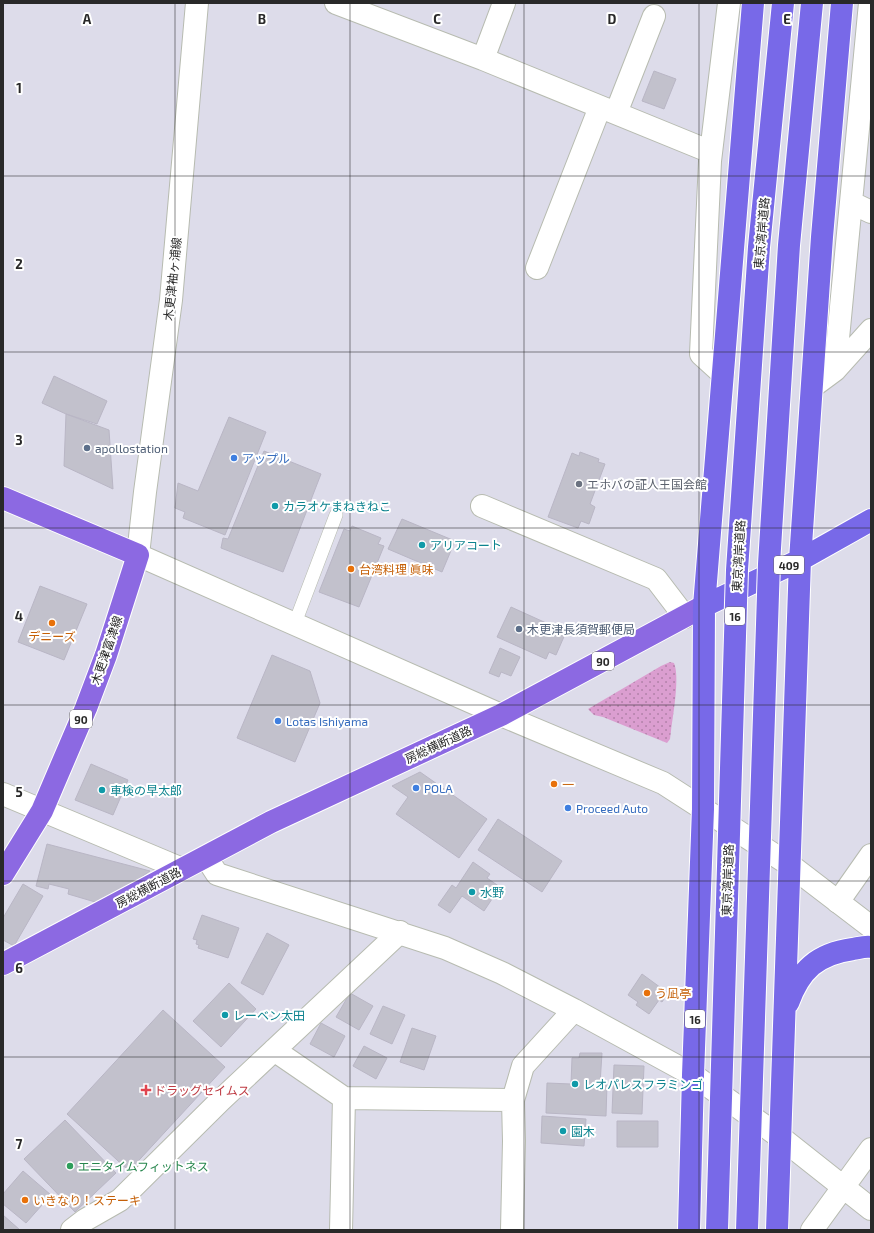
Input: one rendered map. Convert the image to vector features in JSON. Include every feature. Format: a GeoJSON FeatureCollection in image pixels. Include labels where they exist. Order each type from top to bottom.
{"type":"FeatureCollection","features":[{"type":"Feature","properties":{"kind":"highway","name":"16"},"geometry":{"type":"LineString","coordinates":[[689,1230],[703,808],[704,606],[753,3]]}},
{"type":"Feature","properties":{"kind":"highway","name":"東京湾岸道路"},"geometry":{"type":"LineString","coordinates":[[717,1230],[737,570],[759,247],[783,3]]}},
{"type":"Feature","properties":{"kind":"highway"},"geometry":{"type":"LineString","coordinates":[[747,1230],[769,564],[789,245],[812,3]]}},
{"type":"Feature","properties":{"kind":"highway"},"geometry":{"type":"LineString","coordinates":[[777,1230],[800,560],[822,237],[842,3]]}},
{"type":"Feature","properties":{"kind":"highway","name":"房総横断道路"},"geometry":{"type":"LineString","coordinates":[[704,606],[800,560],[871,520]]}},
{"type":"Feature","properties":{"kind":"highway"},"geometry":{"type":"LineString","coordinates":[[784,1015],[792,991],[804,972],[821,958],[844,950],[871,947]]}},
{"type":"Feature","properties":{"kind":"main road"},"geometry":{"type":"LineString","coordinates":[[3,498],[138,555]]}},
{"type":"Feature","properties":{"kind":"main road","name":"木更津富津線"},"geometry":{"type":"LineString","coordinates":[[3,874],[42,811],[91,695],[106,655],[138,555]]}},
{"type":"Feature","properties":{"kind":"main road","name":"房総横断道路"},"geometry":{"type":"LineString","coordinates":[[3,964],[271,822],[501,715],[704,606]]}},
{"type":"Feature","properties":{"kind":"street","name":"木更津袖ヶ浦線"},"geometry":{"type":"LineString","coordinates":[[138,555],[171,300],[197,3]]}},
{"type":"Feature","properties":{"kind":"street"},"geometry":{"type":"LineString","coordinates":[[336,3],[483,59],[711,152]]}},
{"type":"Feature","properties":{"kind":"street"},"geometry":{"type":"LineString","coordinates":[[483,59],[504,3]]}},
{"type":"Feature","properties":{"kind":"street"},"geometry":{"type":"LineString","coordinates":[[723,374],[701,354],[711,152],[729,3]]}},
{"type":"Feature","properties":{"kind":"street"},"geometry":{"type":"LineString","coordinates":[[835,370],[870,3]]}},
{"type":"Feature","properties":{"kind":"street"},"geometry":{"type":"LineString","coordinates":[[537,268],[608,110],[654,16]]}},
{"type":"Feature","properties":{"kind":"street"},"geometry":{"type":"LineString","coordinates":[[852,203],[871,212]]}},
{"type":"Feature","properties":{"kind":"street"},"geometry":{"type":"LineString","coordinates":[[812,386],[835,370],[871,330]]}},
{"type":"Feature","properties":{"kind":"street"},"geometry":{"type":"LineString","coordinates":[[482,506],[656,579],[685,617]]}},
{"type":"Feature","properties":{"kind":"street"},"geometry":{"type":"LineString","coordinates":[[138,555],[501,715],[663,783],[790,865],[871,927]]}},
{"type":"Feature","properties":{"kind":"street"},"geometry":{"type":"LineString","coordinates":[[3,794],[182,869]]}},
{"type":"Feature","properties":{"kind":"street"},"geometry":{"type":"LineString","coordinates":[[838,902],[871,855]]}},
{"type":"Feature","properties":{"kind":"street"},"geometry":{"type":"LineString","coordinates":[[206,857],[217,874],[400,932],[445,948],[489,967],[574,1010],[693,1075],[780,1137],[871,1209]]}},
{"type":"Feature","properties":{"kind":"street"},"geometry":{"type":"LineString","coordinates":[[72,1230],[85,1220],[120,1200],[221,1100],[400,932]]}},
{"type":"Feature","properties":{"kind":"street"},"geometry":{"type":"LineString","coordinates":[[512,1230],[514,1141],[513,1100],[523,1066],[574,1010]]}},
{"type":"Feature","properties":{"kind":"street"},"geometry":{"type":"LineString","coordinates":[[274,1050],[344,1098],[513,1100]]}},
{"type":"Feature","properties":{"kind":"street"},"geometry":{"type":"LineString","coordinates":[[341,1230],[344,1098]]}},
{"type":"Feature","properties":{"kind":"street"},"geometry":{"type":"LineString","coordinates":[[812,1230],[871,1149]]}},
{"type":"Feature","properties":{"kind":"lane"},"geometry":{"type":"LineString","coordinates":[[294,624],[336,515]]}},
{"type":"Feature","properties":{"kind":"shaded area"},"geometry":{"type":"Polygon","coordinates":[[[670,662],[674,663],[676,669],[676,686],[670,739],[667,743],[603,717],[594,715],[588,709],[661,666],[670,662]]]}},
{"type":"Feature","properties":{"kind":"building"},"geometry":{"type":"Polygon","coordinates":[[[654,71],[676,79],[664,109],[642,101],[654,71]]]}},
{"type":"Feature","properties":{"kind":"building"},"geometry":{"type":"Polygon","coordinates":[[[54,376],[107,401],[97,424],[66,414],[42,403],[54,376]]]}},
{"type":"Feature","properties":{"kind":"building"},"geometry":{"type":"Polygon","coordinates":[[[66,414],[109,430],[113,489],[64,466],[66,414]]]}},
{"type":"Feature","properties":{"kind":"building","name":"アップル"},"geometry":{"type":"Polygon","coordinates":[[[229,417],[266,432],[225,535],[183,518],[185,512],[175,508],[178,483],[198,491],[229,417]]]}},
{"type":"Feature","properties":{"kind":"building","name":"カラオケまねきねこ"},"geometry":{"type":"Polygon","coordinates":[[[264,451],[321,474],[283,572],[221,548],[223,538],[228,539],[264,451]]]}},
{"type":"Feature","properties":{"kind":"building","name":"エホバの証人王国会館"},"geometry":{"type":"Polygon","coordinates":[[[580,452],[599,459],[598,462],[605,464],[590,504],[595,507],[589,524],[581,521],[578,528],[548,517],[572,453],[579,456],[580,452]]]}},
{"type":"Feature","properties":{"kind":"building","name":"アリアコート"},"geometry":{"type":"Polygon","coordinates":[[[402,519],[455,541],[442,572],[388,549],[402,519]]]}},
{"type":"Feature","properties":{"kind":"building","name":"台湾料理 眞味"},"geometry":{"type":"Polygon","coordinates":[[[352,526],[381,538],[378,544],[384,546],[359,607],[319,592],[344,529],[350,531],[352,526]]]}},
{"type":"Feature","properties":{"kind":"building","name":"デニーズ"},"geometry":{"type":"Polygon","coordinates":[[[40,586],[87,604],[64,660],[18,642],[40,586]]]}},
{"type":"Feature","properties":{"kind":"building"},"geometry":{"type":"Polygon","coordinates":[[[511,607],[566,632],[556,655],[549,652],[546,659],[497,637],[511,607]]]}},
{"type":"Feature","properties":{"kind":"building"},"geometry":{"type":"Polygon","coordinates":[[[500,648],[520,657],[511,676],[501,672],[499,677],[489,673],[500,648]]]}},
{"type":"Feature","properties":{"kind":"building","name":"Lotas Ishiyama"},"geometry":{"type":"Polygon","coordinates":[[[272,655],[310,671],[320,703],[295,762],[237,738],[272,655]]]}},
{"type":"Feature","properties":{"kind":"building","name":"車検の早太郎"},"geometry":{"type":"Polygon","coordinates":[[[91,764],[128,780],[113,815],[75,800],[91,764]]]}},
{"type":"Feature","properties":{"kind":"building"},"geometry":{"type":"Polygon","coordinates":[[[420,772],[487,819],[459,858],[396,814],[408,797],[392,786],[420,772]]]}},
{"type":"Feature","properties":{"kind":"building"},"geometry":{"type":"Polygon","coordinates":[[[498,819],[562,861],[542,892],[478,850],[498,819]]]}},
{"type":"Feature","properties":{"kind":"building"},"geometry":{"type":"Polygon","coordinates":[[[47,844],[150,871],[102,904],[68,894],[69,889],[49,884],[48,889],[36,886],[47,844]]]}},
{"type":"Feature","properties":{"kind":"building","name":"水野"},"geometry":{"type":"Polygon","coordinates":[[[473,862],[490,874],[487,878],[500,887],[484,911],[462,896],[450,913],[438,905],[452,885],[456,888],[473,862]]]}},
{"type":"Feature","properties":{"kind":"building"},"geometry":{"type":"Polygon","coordinates":[[[23,884],[43,896],[14,946],[3,940],[3,918],[23,884]]]}},
{"type":"Feature","properties":{"kind":"building"},"geometry":{"type":"Polygon","coordinates":[[[202,915],[239,928],[228,958],[198,948],[199,945],[196,944],[197,940],[193,939],[202,915]]]}},
{"type":"Feature","properties":{"kind":"building"},"geometry":{"type":"Polygon","coordinates":[[[267,933],[289,945],[263,995],[241,983],[267,933]]]}},
{"type":"Feature","properties":{"kind":"building"},"geometry":{"type":"Polygon","coordinates":[[[642,974],[668,993],[662,1002],[659,1000],[649,1014],[636,1005],[638,1002],[628,995],[642,974]]]}},
{"type":"Feature","properties":{"kind":"building","name":"レーベン太田"},"geometry":{"type":"Polygon","coordinates":[[[229,983],[256,1009],[221,1047],[193,1021],[229,983]]]}},
{"type":"Feature","properties":{"kind":"building"},"geometry":{"type":"Polygon","coordinates":[[[350,993],[373,1006],[359,1030],[336,1017],[350,993]]]}},
{"type":"Feature","properties":{"kind":"building"},"geometry":{"type":"Polygon","coordinates":[[[383,1006],[405,1015],[392,1044],[370,1034],[383,1006]]]}},
{"type":"Feature","properties":{"kind":"building","name":"ドラッグセイムス"},"geometry":{"type":"Polygon","coordinates":[[[163,1010],[225,1067],[129,1171],[67,1114],[163,1010]]]}},
{"type":"Feature","properties":{"kind":"building"},"geometry":{"type":"Polygon","coordinates":[[[321,1023],[345,1036],[334,1057],[310,1044],[321,1023]]]}},
{"type":"Feature","properties":{"kind":"building"},"geometry":{"type":"Polygon","coordinates":[[[412,1028],[436,1036],[424,1070],[400,1062],[412,1028]]]}},
{"type":"Feature","properties":{"kind":"building"},"geometry":{"type":"Polygon","coordinates":[[[364,1046],[387,1058],[376,1079],[353,1066],[364,1046]]]}},
{"type":"Feature","properties":{"kind":"building","name":"レオパレスフラミンゴ"},"geometry":{"type":"Polygon","coordinates":[[[580,1053],[602,1053],[600,1084],[607,1084],[606,1116],[546,1113],[547,1083],[571,1084],[572,1058],[579,1058],[580,1053]]]}},
{"type":"Feature","properties":{"kind":"building"},"geometry":{"type":"Polygon","coordinates":[[[614,1065],[644,1066],[642,1114],[612,1113],[614,1065]]]}},
{"type":"Feature","properties":{"kind":"building","name":"園木"},"geometry":{"type":"Polygon","coordinates":[[[542,1116],[586,1119],[584,1146],[541,1143],[542,1116]]]}},
{"type":"Feature","properties":{"kind":"building","name":"エニタイムフィットネス"},"geometry":{"type":"Polygon","coordinates":[[[65,1120],[116,1173],[75,1212],[24,1159],[65,1120]]]}},
{"type":"Feature","properties":{"kind":"building"},"geometry":{"type":"Polygon","coordinates":[[[617,1121],[658,1121],[658,1147],[617,1147],[617,1121]]]}},
{"type":"Feature","properties":{"kind":"building","name":"いきなり！ステーキ"},"geometry":{"type":"Polygon","coordinates":[[[23,1171],[51,1195],[26,1223],[3,1204],[3,1194],[23,1171]]]}},
{"type":"Feature","properties":{"kind":"building"},"geometry":{"type":"Polygon","coordinates":[[[3,1215],[20,1230],[3,1230],[3,1215]]]}},
{"type":"Feature","properties":{"kind":"place","name":"apollostation"},"geometry":{"type":"Point","coordinates":[87,448]}},
{"type":"Feature","properties":{"kind":"place","name":"アップル"},"geometry":{"type":"Point","coordinates":[234,458]}},
{"type":"Feature","properties":{"kind":"place","name":"エホバの証人王国会館"},"geometry":{"type":"Point","coordinates":[579,484]}},
{"type":"Feature","properties":{"kind":"place","name":"カラオケまねきねこ"},"geometry":{"type":"Point","coordinates":[275,506]}},
{"type":"Feature","properties":{"kind":"place","name":"アリアコート"},"geometry":{"type":"Point","coordinates":[422,545]}},
{"type":"Feature","properties":{"kind":"place","name":"台湾料理 眞味"},"geometry":{"type":"Point","coordinates":[351,569]}},
{"type":"Feature","properties":{"kind":"place","name":"デニーズ"},"geometry":{"type":"Point","coordinates":[52,623]}},
{"type":"Feature","properties":{"kind":"place","name":"木更津長須賀郵便局"},"geometry":{"type":"Point","coordinates":[519,629]}},
{"type":"Feature","properties":{"kind":"place","name":"Lotas Ishiyama"},"geometry":{"type":"Point","coordinates":[278,721]}},
{"type":"Feature","properties":{"kind":"place","name":"一"},"geometry":{"type":"Point","coordinates":[554,784]}},
{"type":"Feature","properties":{"kind":"place","name":"POLA"},"geometry":{"type":"Point","coordinates":[416,788]}},
{"type":"Feature","properties":{"kind":"place","name":"車検の早太郎"},"geometry":{"type":"Point","coordinates":[102,790]}},
{"type":"Feature","properties":{"kind":"place","name":"Proceed Auto"},"geometry":{"type":"Point","coordinates":[568,808]}},
{"type":"Feature","properties":{"kind":"place","name":"水野"},"geometry":{"type":"Point","coordinates":[472,892]}},
{"type":"Feature","properties":{"kind":"place","name":"う凪亭"},"geometry":{"type":"Point","coordinates":[647,993]}},
{"type":"Feature","properties":{"kind":"place","name":"レーベン太田"},"geometry":{"type":"Point","coordinates":[225,1015]}},
{"type":"Feature","properties":{"kind":"place","name":"レオパレスフラミンゴ"},"geometry":{"type":"Point","coordinates":[575,1084]}},
{"type":"Feature","properties":{"kind":"place","name":"ドラッグセイムス"},"geometry":{"type":"Point","coordinates":[146,1090]}},
{"type":"Feature","properties":{"kind":"place","name":"園木"},"geometry":{"type":"Point","coordinates":[563,1131]}},
{"type":"Feature","properties":{"kind":"place","name":"エニタイムフィットネス"},"geometry":{"type":"Point","coordinates":[70,1166]}},
{"type":"Feature","properties":{"kind":"place","name":"いきなり！ステーキ"},"geometry":{"type":"Point","coordinates":[25,1200]}}]}
